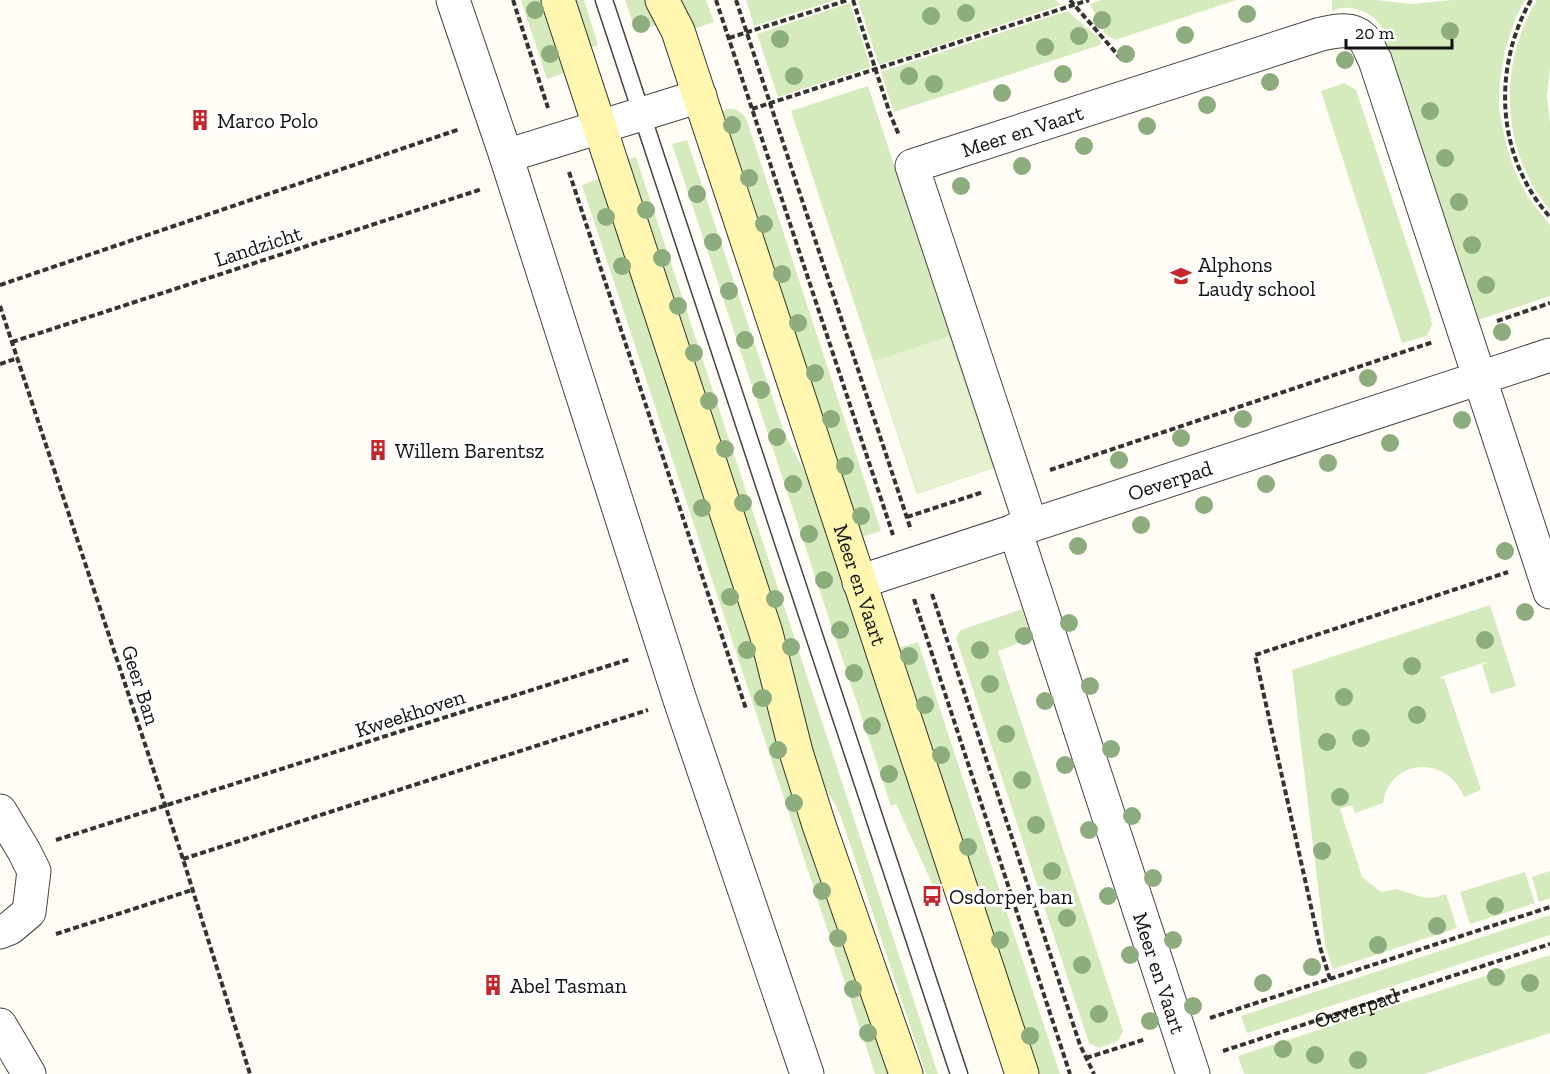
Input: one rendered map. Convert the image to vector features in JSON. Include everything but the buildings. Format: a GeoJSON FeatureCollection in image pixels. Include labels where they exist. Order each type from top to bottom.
{"type":"FeatureCollection","features":[{"type":"Feature","properties":{"kind":"main road"},"geometry":{"type":"LineString","coordinates":[[558,0],[766,633],[796,752],[819,825],[906,1074]]}},
{"type":"Feature","properties":{"kind":"main road","name":"Meer en Vaart"},"geometry":{"type":"LineString","coordinates":[[662,0],[678,31],[700,96],[1022,1074]]}},
{"type":"Feature","properties":{"kind":"street"},"geometry":{"type":"LineString","coordinates":[[453,0],[680,700],[807,1074]]}},
{"type":"Feature","properties":{"kind":"street","name":"Meer en Vaart"},"geometry":{"type":"LineString","coordinates":[[1191,1068],[1023,528],[1016,481],[912,166],[1321,33],[1353,32],[1365,39],[1375,60],[1465,331]]}},
{"type":"Feature","properties":{"kind":"street"},"geometry":{"type":"LineString","coordinates":[[509,168],[559,140],[700,96]]}},
{"type":"Feature","properties":{"kind":"street"},"geometry":{"type":"LineString","coordinates":[[1465,331],[1545,577]]}},
{"type":"Feature","properties":{"kind":"street","name":"Oeverpad"},"geometry":{"type":"LineString","coordinates":[[859,582],[1550,355]]}},
{"type":"Feature","properties":{"kind":"street"},"geometry":{"type":"LineString","coordinates":[[0,811],[29,861],[29,912],[10,928],[0,932]]}},
{"type":"Feature","properties":{"kind":"street"},"geometry":{"type":"LineString","coordinates":[[0,1025],[29,1074]]}},
{"type":"Feature","properties":{"kind":"lane"},"geometry":{"type":"LineString","coordinates":[[604,0],[958,1074]]}},
{"type":"Feature","properties":{"kind":"path"},"geometry":{"type":"LineString","coordinates":[[513,0],[747,709]]}},
{"type":"Feature","properties":{"kind":"path"},"geometry":{"type":"LineString","coordinates":[[736,0],[747,32]]}},
{"type":"Feature","properties":{"kind":"path"},"geometry":{"type":"LineString","coordinates":[[729,38],[848,0]]}},
{"type":"Feature","properties":{"kind":"path"},"geometry":{"type":"LineString","coordinates":[[853,0],[890,114],[912,166]]}},
{"type":"Feature","properties":{"kind":"path"},"geometry":{"type":"LineString","coordinates":[[1070,0],[1124,63],[1134,93]]}},
{"type":"Feature","properties":{"kind":"path"},"geometry":{"type":"LineString","coordinates":[[752,109],[1089,0]]}},
{"type":"Feature","properties":{"kind":"path"},"geometry":{"type":"LineString","coordinates":[[1531,0],[1522,16],[1508,58],[1504,104],[1509,137],[1519,169],[1533,195],[1550,217]]}},
{"type":"Feature","properties":{"kind":"path"},"geometry":{"type":"LineString","coordinates":[[0,285],[493,118]]}},
{"type":"Feature","properties":{"kind":"path","name":"Landzicht"},"geometry":{"type":"LineString","coordinates":[[12,342],[509,168]]}},
{"type":"Feature","properties":{"kind":"path"},"geometry":{"type":"LineString","coordinates":[[907,517],[1550,303]]}},
{"type":"Feature","properties":{"kind":"path","name":"Geer Ban"},"geometry":{"type":"LineString","coordinates":[[0,306],[183,860],[250,1074]]}},
{"type":"Feature","properties":{"kind":"path"},"geometry":{"type":"LineString","coordinates":[[0,364],[18,358]]}},
{"type":"Feature","properties":{"kind":"path"},"geometry":{"type":"LineString","coordinates":[[1330,979],[1320,947],[1255,655],[1545,577]]}},
{"type":"Feature","properties":{"kind":"path","name":"Kweekhoven"},"geometry":{"type":"LineString","coordinates":[[29,861],[165,806],[664,648]]}},
{"type":"Feature","properties":{"kind":"path"},"geometry":{"type":"LineString","coordinates":[[183,860],[680,700]]}},
{"type":"Feature","properties":{"kind":"path"},"geometry":{"type":"LineString","coordinates":[[45,937],[192,890]]}},
{"type":"Feature","properties":{"kind":"path"},"geometry":{"type":"LineString","coordinates":[[1086,1058],[1550,907]]}},
{"type":"Feature","properties":{"kind":"path","name":"Oeverpad"},"geometry":{"type":"LineString","coordinates":[[1191,1068],[1550,944]]}},
{"type":"Feature","properties":{"kind":"green space"},"geometry":{"type":"Polygon","coordinates":[[[521,0],[548,0],[572,71],[547,79],[521,0]]]}},
{"type":"Feature","properties":{"kind":"green space"},"geometry":{"type":"Polygon","coordinates":[[[568,0],[584,0],[598,45],[585,50],[568,0]]]}},
{"type":"Feature","properties":{"kind":"green space"},"geometry":{"type":"Polygon","coordinates":[[[625,0],[645,0],[662,23],[636,32],[625,0]]]}},
{"type":"Feature","properties":{"kind":"green space"},"geometry":{"type":"Polygon","coordinates":[[[678,0],[706,0],[714,22],[688,31],[678,0]]]}},
{"type":"Feature","properties":{"kind":"green space"},"geometry":{"type":"Polygon","coordinates":[[[746,0],[835,0],[754,26],[746,0]]]}},
{"type":"Feature","properties":{"kind":"green space"},"geometry":{"type":"Polygon","coordinates":[[[1055,0],[1061,5],[879,65],[858,1],[1055,0]]]}},
{"type":"Feature","properties":{"kind":"green space"},"geometry":{"type":"Polygon","coordinates":[[[1101,0],[1236,0],[1115,40],[1105,34],[1090,4],[1101,0]]]}},
{"type":"Feature","properties":{"kind":"green space"},"geometry":{"type":"Polygon","coordinates":[[[1332,0],[1375,0],[1411,4],[1453,0],[1525,0],[1516,17],[1505,50],[1500,80],[1499,108],[1514,170],[1528,197],[1550,225],[1550,296],[1478,320],[1381,26],[1371,16],[1359,10],[1345,8],[1332,11],[1332,0]]]}},
{"type":"Feature","properties":{"kind":"green space"},"geometry":{"type":"Polygon","coordinates":[[[1537,0],[1550,0],[1550,68],[1547,95],[1550,125],[1550,210],[1534,187],[1522,161],[1514,135],[1510,107],[1515,52],[1524,25],[1537,0]]]}},
{"type":"Feature","properties":{"kind":"green space"},"geometry":{"type":"Polygon","coordinates":[[[850,3],[871,67],[778,97],[757,34],[850,3]]]}},
{"type":"Feature","properties":{"kind":"green space"},"geometry":{"type":"Polygon","coordinates":[[[1067,11],[1099,38],[1100,45],[894,112],[881,72],[1067,11]]]}},
{"type":"Feature","properties":{"kind":"green space"},"geometry":{"type":"Polygon","coordinates":[[[1345,83],[1356,90],[1431,317],[1432,325],[1427,336],[1402,343],[1321,91],[1345,83]]]}},
{"type":"Feature","properties":{"kind":"green space"},"geometry":{"type":"Polygon","coordinates":[[[868,86],[994,468],[917,494],[791,111],[868,86]]]}},
{"type":"Feature","properties":{"kind":"green space"},"geometry":{"type":"Polygon","coordinates":[[[728,109],[738,111],[746,118],[881,531],[855,539],[718,112],[728,109]]]}},
{"type":"Feature","properties":{"kind":"green space"},"geometry":{"type":"Polygon","coordinates":[[[687,140],[785,435],[818,496],[949,883],[934,888],[896,804],[891,806],[672,144],[687,140]]]}},
{"type":"Feature","properties":{"kind":"green space"},"geometry":{"type":"Polygon","coordinates":[[[636,157],[938,1074],[926,1074],[842,820],[808,758],[621,162],[636,157]]]}},
{"type":"Feature","properties":{"kind":"green space"},"geometry":{"type":"Polygon","coordinates":[[[606,176],[889,1074],[875,1074],[582,185],[606,176]]]}},
{"type":"Feature","properties":{"kind":"green space"},"geometry":{"type":"Polygon","coordinates":[[[949,336],[992,468],[918,493],[874,361],[949,336]]]}},
{"type":"Feature","properties":{"kind":"green space"},"geometry":{"type":"Polygon","coordinates":[[[1490,605],[1516,686],[1491,694],[1482,665],[1486,662],[1440,677],[1444,678],[1481,790],[1464,797],[1456,783],[1446,774],[1433,768],[1420,767],[1407,770],[1396,777],[1388,788],[1383,803],[1355,813],[1352,805],[1340,809],[1362,877],[1381,892],[1396,889],[1425,898],[1446,894],[1457,928],[1333,969],[1325,945],[1292,670],[1490,605]]]}},
{"type":"Feature","properties":{"kind":"green space"},"geometry":{"type":"Polygon","coordinates":[[[1022,609],[1032,638],[998,651],[1123,1031],[1118,1041],[1099,1048],[1089,1043],[956,638],[961,630],[1022,609]]]}},
{"type":"Feature","properties":{"kind":"green space"},"geometry":{"type":"Polygon","coordinates":[[[918,642],[1060,1074],[1031,1074],[891,650],[918,642]]]}},
{"type":"Feature","properties":{"kind":"green space"},"geometry":{"type":"Polygon","coordinates":[[[1550,871],[1550,898],[1539,902],[1532,877],[1550,871]]]}},
{"type":"Feature","properties":{"kind":"green space"},"geometry":{"type":"Polygon","coordinates":[[[1525,872],[1535,903],[1470,924],[1460,892],[1525,872]]]}},
{"type":"Feature","properties":{"kind":"green space"},"geometry":{"type":"Polygon","coordinates":[[[1550,915],[1550,935],[1247,1033],[1241,1016],[1550,915]]]}},
{"type":"Feature","properties":{"kind":"green space"},"geometry":{"type":"Polygon","coordinates":[[[1550,955],[1550,1033],[1424,1074],[1244,1074],[1238,1056],[1550,955]]]}},
{"type":"Feature","properties":{"kind":"place","name":"Marco Polo"},"geometry":{"type":"Point","coordinates":[200,120]}},
{"type":"Feature","properties":{"kind":"place","name":"Alphons Laudy school"},"geometry":{"type":"Point","coordinates":[1181,276]}},
{"type":"Feature","properties":{"kind":"place","name":"Willem Barentsz"},"geometry":{"type":"Point","coordinates":[378,450]}},
{"type":"Feature","properties":{"kind":"place","name":"Osdorper ban"},"geometry":{"type":"Point","coordinates":[932,896]}},
{"type":"Feature","properties":{"kind":"place","name":"Abel Tasman"},"geometry":{"type":"Point","coordinates":[493,985]}}]}
